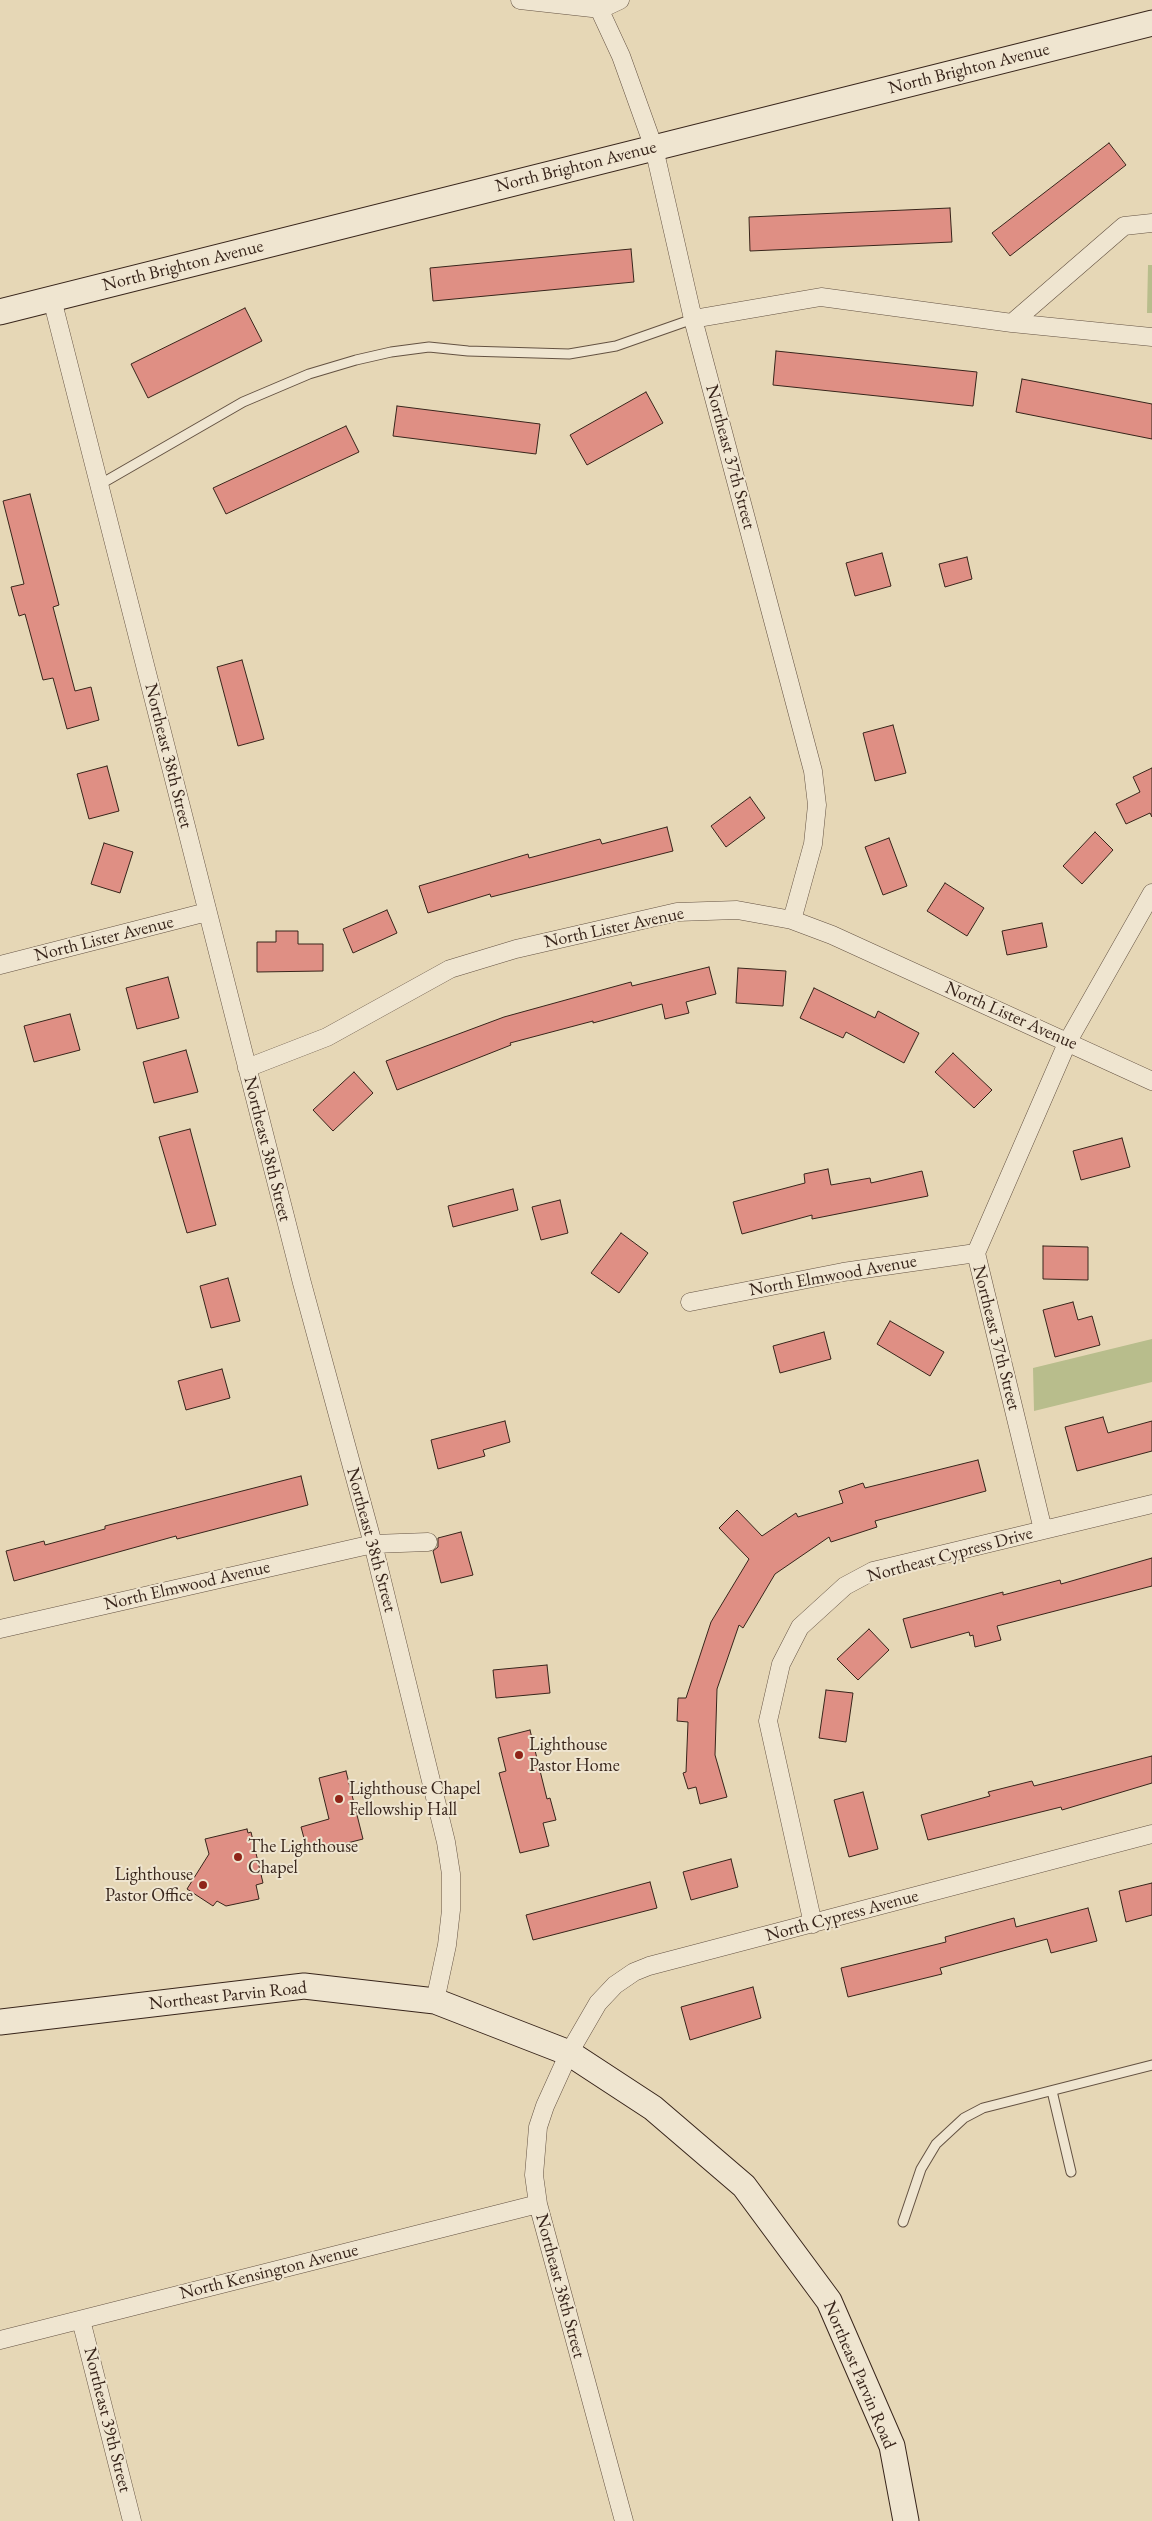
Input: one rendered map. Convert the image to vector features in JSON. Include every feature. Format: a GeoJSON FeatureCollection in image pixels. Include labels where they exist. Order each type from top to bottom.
{"type":"FeatureCollection","features":[{"type":"Feature","properties":{"kind":"main road","name":"North Brighton Avenue"},"geometry":{"type":"LineString","coordinates":[[0,312],[1152,24]]}},
{"type":"Feature","properties":{"kind":"main road","name":"Northeast Parvin Road"},"geometry":{"type":"LineString","coordinates":[[0,2022],[304,1986],[435,2001],[569,2053],[652,2108],[744,2186],[829,2301],[892,2446],[906,2521]]}},
{"type":"Feature","properties":{"kind":"street"},"geometry":{"type":"LineString","coordinates":[[520,0],[598,5],[620,0]]}},
{"type":"Feature","properties":{"kind":"street","name":"Northeast 37th Street"},"geometry":{"type":"LineString","coordinates":[[598,5],[621,56],[654,148],[693,319],[813,771],[817,805],[813,844],[792,920]]}},
{"type":"Feature","properties":{"kind":"street"},"geometry":{"type":"LineString","coordinates":[[1012,323],[1124,226],[1152,223]]}},
{"type":"Feature","properties":{"kind":"street"},"geometry":{"type":"LineString","coordinates":[[693,319],[821,297],[1012,323],[1152,337]]}},
{"type":"Feature","properties":{"kind":"street","name":"Northeast 38th Street"},"geometry":{"type":"LineString","coordinates":[[52,299],[302,1283],[374,1544],[446,1842],[451,1874],[451,1910],[447,1945],[435,2001]]}},
{"type":"Feature","properties":{"kind":"street","name":"Northeast 37th Street"},"geometry":{"type":"LineString","coordinates":[[1043,1530],[976,1253],[1068,1041],[1152,893]]}},
{"type":"Feature","properties":{"kind":"street","name":"North Lister Avenue"},"geometry":{"type":"LineString","coordinates":[[247,1068],[328,1037],[450,969],[516,949],[677,912],[737,910],[792,920],[877,953],[918,975],[1068,1041],[1152,1081]]}},
{"type":"Feature","properties":{"kind":"street","name":"North Lister Avenue"},"geometry":{"type":"LineString","coordinates":[[0,965],[208,912]]}},
{"type":"Feature","properties":{"kind":"street","name":"North Elmwood Avenue"},"geometry":{"type":"LineString","coordinates":[[690,1302],[844,1272],[976,1253]]}},
{"type":"Feature","properties":{"kind":"street","name":"Northeast Cypress Drive"},"geometry":{"type":"LineString","coordinates":[[813,1924],[768,1720],[781,1664],[800,1627],[845,1586],[873,1571],[1152,1504]]}},
{"type":"Feature","properties":{"kind":"street","name":"North Elmwood Avenue"},"geometry":{"type":"LineString","coordinates":[[0,1629],[374,1544],[428,1542]]}},
{"type":"Feature","properties":{"kind":"street","name":"North Cypress Avenue"},"geometry":{"type":"LineString","coordinates":[[569,2053],[598,2003],[615,1985],[634,1972],[665,1962],[1152,1834]]}},
{"type":"Feature","properties":{"kind":"street","name":"Northeast 38th Street"},"geometry":{"type":"LineString","coordinates":[[569,2053],[548,2098],[538,2127],[534,2159],[538,2204],[624,2521]]}},
{"type":"Feature","properties":{"kind":"street","name":"North Kensington Avenue"},"geometry":{"type":"LineString","coordinates":[[0,2340],[538,2204]]}},
{"type":"Feature","properties":{"kind":"street","name":"Northeast 39th Street"},"geometry":{"type":"LineString","coordinates":[[82,2320],[132,2521]]}},
{"type":"Feature","properties":{"kind":"lane"},"geometry":{"type":"LineString","coordinates":[[99,485],[243,402],[309,374],[356,360],[392,352],[429,347],[468,351],[569,354],[616,346],[693,319]]}},
{"type":"Feature","properties":{"kind":"lane"},"geometry":{"type":"LineString","coordinates":[[903,2222],[921,2169],[936,2144],[964,2118],[983,2108],[1152,2065]]}},
{"type":"Feature","properties":{"kind":"lane"},"geometry":{"type":"LineString","coordinates":[[1052,2091],[1071,2172]]}},
{"type":"Feature","properties":{"kind":"green space"},"geometry":{"type":"Polygon","coordinates":[[[1148,265],[1152,265],[1152,313],[1147,313],[1148,265]]]}},
{"type":"Feature","properties":{"kind":"green space"},"geometry":{"type":"Polygon","coordinates":[[[1152,1339],[1152,1382],[1034,1411],[1033,1368],[1152,1339]]]}},
{"type":"Feature","properties":{"kind":"building"},"geometry":{"type":"Polygon","coordinates":[[[1109,143],[1126,165],[1010,256],[992,233],[1109,143]]]}},
{"type":"Feature","properties":{"kind":"building"},"geometry":{"type":"Polygon","coordinates":[[[950,208],[952,242],[750,251],[749,217],[950,208]]]}},
{"type":"Feature","properties":{"kind":"building"},"geometry":{"type":"Polygon","coordinates":[[[631,249],[634,282],[433,301],[430,268],[631,249]]]}},
{"type":"Feature","properties":{"kind":"building"},"geometry":{"type":"Polygon","coordinates":[[[245,308],[262,341],[148,398],[131,364],[245,308]]]}},
{"type":"Feature","properties":{"kind":"building"},"geometry":{"type":"Polygon","coordinates":[[[776,351],[977,372],[973,406],[773,385],[776,351]]]}},
{"type":"Feature","properties":{"kind":"building"},"geometry":{"type":"Polygon","coordinates":[[[1022,379],[1152,404],[1152,439],[1016,412],[1022,379]]]}},
{"type":"Feature","properties":{"kind":"building"},"geometry":{"type":"Polygon","coordinates":[[[646,392],[663,423],[587,465],[570,435],[646,392]]]}},
{"type":"Feature","properties":{"kind":"building"},"geometry":{"type":"Polygon","coordinates":[[[397,406],[540,424],[536,454],[393,436],[397,406]]]}},
{"type":"Feature","properties":{"kind":"building"},"geometry":{"type":"Polygon","coordinates":[[[346,426],[359,452],[226,514],[213,488],[346,426]]]}},
{"type":"Feature","properties":{"kind":"building"},"geometry":{"type":"Polygon","coordinates":[[[30,494],[59,605],[53,607],[75,691],[91,687],[99,720],[67,729],[53,678],[43,680],[25,614],[19,616],[11,587],[24,584],[3,501],[30,494]]]}},
{"type":"Feature","properties":{"kind":"building"},"geometry":{"type":"Polygon","coordinates":[[[882,553],[891,586],[855,596],[846,563],[882,553]]]}},
{"type":"Feature","properties":{"kind":"building"},"geometry":{"type":"Polygon","coordinates":[[[967,557],[972,579],[945,587],[939,564],[967,557]]]}},
{"type":"Feature","properties":{"kind":"building"},"geometry":{"type":"Polygon","coordinates":[[[242,660],[264,739],[238,746],[217,667],[242,660]]]}},
{"type":"Feature","properties":{"kind":"building"},"geometry":{"type":"Polygon","coordinates":[[[893,725],[906,773],[875,781],[863,733],[893,725]]]}},
{"type":"Feature","properties":{"kind":"building"},"geometry":{"type":"Polygon","coordinates":[[[107,766],[119,811],[89,819],[77,774],[107,766]]]}},
{"type":"Feature","properties":{"kind":"building"},"geometry":{"type":"Polygon","coordinates":[[[1152,768],[1152,817],[1150,813],[1126,824],[1116,804],[1140,792],[1133,777],[1152,768]]]}},
{"type":"Feature","properties":{"kind":"building"},"geometry":{"type":"Polygon","coordinates":[[[750,797],[765,818],[726,847],[711,826],[750,797]]]}},
{"type":"Feature","properties":{"kind":"building"},"geometry":{"type":"Polygon","coordinates":[[[667,827],[673,851],[491,897],[490,894],[428,913],[419,886],[528,854],[529,858],[600,839],[602,844],[667,827]]]}},
{"type":"Feature","properties":{"kind":"building"},"geometry":{"type":"Polygon","coordinates":[[[1095,832],[1113,850],[1082,884],[1063,866],[1095,832]]]}},
{"type":"Feature","properties":{"kind":"building"},"geometry":{"type":"Polygon","coordinates":[[[889,838],[907,886],[883,895],[865,847],[889,838]]]}},
{"type":"Feature","properties":{"kind":"building"},"geometry":{"type":"Polygon","coordinates":[[[104,843],[133,852],[120,893],[91,884],[104,843]]]}},
{"type":"Feature","properties":{"kind":"building"},"geometry":{"type":"Polygon","coordinates":[[[945,883],[984,908],[967,936],[927,911],[945,883]]]}},
{"type":"Feature","properties":{"kind":"building"},"geometry":{"type":"Polygon","coordinates":[[[387,910],[397,933],[353,953],[343,929],[387,910]]]}},
{"type":"Feature","properties":{"kind":"building"},"geometry":{"type":"Polygon","coordinates":[[[1042,923],[1047,947],[1007,955],[1002,931],[1042,923]]]}},
{"type":"Feature","properties":{"kind":"building"},"geometry":{"type":"Polygon","coordinates":[[[276,931],[298,931],[298,944],[323,944],[323,971],[257,972],[257,942],[276,942],[276,931]]]}},
{"type":"Feature","properties":{"kind":"building"},"geometry":{"type":"Polygon","coordinates":[[[709,967],[716,994],[686,1002],[689,1013],[665,1019],[662,1004],[593,1023],[593,1021],[510,1043],[511,1045],[397,1090],[386,1061],[504,1017],[631,982],[632,986],[709,967]]]}},
{"type":"Feature","properties":{"kind":"building"},"geometry":{"type":"Polygon","coordinates":[[[738,968],[786,971],[783,1006],[736,1003],[738,968]]]}},
{"type":"Feature","properties":{"kind":"building"},"geometry":{"type":"Polygon","coordinates":[[[168,977],[179,1018],[137,1029],[126,988],[168,977]]]}},
{"type":"Feature","properties":{"kind":"building"},"geometry":{"type":"Polygon","coordinates":[[[814,988],[875,1018],[878,1011],[919,1033],[904,1063],[846,1032],[843,1038],[800,1018],[814,988]]]}},
{"type":"Feature","properties":{"kind":"building"},"geometry":{"type":"Polygon","coordinates":[[[70,1014],[80,1050],[34,1062],[24,1026],[70,1014]]]}},
{"type":"Feature","properties":{"kind":"building"},"geometry":{"type":"Polygon","coordinates":[[[186,1050],[198,1092],[154,1103],[143,1062],[186,1050]]]}},
{"type":"Feature","properties":{"kind":"building"},"geometry":{"type":"Polygon","coordinates":[[[953,1053],[992,1090],[974,1108],[935,1072],[953,1053]]]}},
{"type":"Feature","properties":{"kind":"building"},"geometry":{"type":"Polygon","coordinates":[[[354,1072],[373,1093],[333,1131],[313,1110],[354,1072]]]}},
{"type":"Feature","properties":{"kind":"building"},"geometry":{"type":"Polygon","coordinates":[[[190,1129],[216,1225],[187,1233],[159,1137],[190,1129]]]}},
{"type":"Feature","properties":{"kind":"building"},"geometry":{"type":"Polygon","coordinates":[[[1122,1138],[1130,1167],[1081,1180],[1073,1151],[1122,1138]]]}},
{"type":"Feature","properties":{"kind":"building"},"geometry":{"type":"Polygon","coordinates":[[[828,1169],[831,1185],[870,1178],[871,1183],[922,1171],[928,1196],[812,1219],[812,1215],[742,1234],[733,1202],[805,1183],[804,1174],[828,1169]]]}},
{"type":"Feature","properties":{"kind":"building"},"geometry":{"type":"Polygon","coordinates":[[[513,1189],[518,1210],[453,1227],[448,1206],[513,1189]]]}},
{"type":"Feature","properties":{"kind":"building"},"geometry":{"type":"Polygon","coordinates":[[[560,1200],[568,1233],[541,1240],[532,1207],[560,1200]]]}},
{"type":"Feature","properties":{"kind":"building"},"geometry":{"type":"Polygon","coordinates":[[[621,1233],[648,1253],[619,1293],[591,1273],[621,1233]]]}},
{"type":"Feature","properties":{"kind":"building"},"geometry":{"type":"Polygon","coordinates":[[[1043,1246],[1088,1247],[1088,1280],[1043,1279],[1043,1246]]]}},
{"type":"Feature","properties":{"kind":"building"},"geometry":{"type":"Polygon","coordinates":[[[228,1278],[240,1321],[211,1328],[200,1286],[228,1278]]]}},
{"type":"Feature","properties":{"kind":"building"},"geometry":{"type":"Polygon","coordinates":[[[1073,1302],[1078,1320],[1092,1316],[1100,1345],[1055,1357],[1043,1310],[1073,1302]]]}},
{"type":"Feature","properties":{"kind":"building"},"geometry":{"type":"Polygon","coordinates":[[[890,1321],[944,1352],[930,1376],[877,1344],[890,1321]]]}},
{"type":"Feature","properties":{"kind":"building"},"geometry":{"type":"Polygon","coordinates":[[[824,1332],[831,1359],[780,1373],[773,1346],[824,1332]]]}},
{"type":"Feature","properties":{"kind":"building"},"geometry":{"type":"Polygon","coordinates":[[[222,1369],[230,1398],[186,1410],[178,1381],[222,1369]]]}},
{"type":"Feature","properties":{"kind":"building"},"geometry":{"type":"Polygon","coordinates":[[[1103,1417],[1108,1433],[1152,1421],[1152,1451],[1077,1471],[1065,1427],[1103,1417]]]}},
{"type":"Feature","properties":{"kind":"building"},"geometry":{"type":"Polygon","coordinates":[[[505,1421],[510,1442],[483,1450],[485,1456],[438,1469],[431,1440],[505,1421]]]}},
{"type":"Feature","properties":{"kind":"building"},"geometry":{"type":"Polygon","coordinates":[[[978,1460],[986,1491],[875,1521],[877,1527],[831,1542],[829,1537],[775,1574],[743,1628],[739,1625],[717,1689],[715,1755],[727,1797],[700,1804],[696,1787],[688,1789],[683,1773],[686,1772],[688,1722],[677,1721],[678,1698],[686,1698],[711,1622],[749,1559],[719,1528],[737,1510],[762,1536],[796,1513],[798,1517],[843,1503],[839,1491],[863,1483],[865,1488],[978,1460]]]}},
{"type":"Feature","properties":{"kind":"building"},"geometry":{"type":"Polygon","coordinates":[[[301,1476],[308,1505],[177,1539],[176,1536],[14,1581],[6,1551],[44,1541],[45,1545],[105,1529],[105,1526],[301,1476]]]}},
{"type":"Feature","properties":{"kind":"building"},"geometry":{"type":"Polygon","coordinates":[[[461,1532],[473,1575],[441,1583],[433,1551],[438,1547],[438,1538],[461,1532]]]}},
{"type":"Feature","properties":{"kind":"building"},"geometry":{"type":"Polygon","coordinates":[[[1152,1558],[1152,1586],[997,1626],[1001,1640],[975,1647],[973,1635],[970,1636],[969,1632],[911,1648],[903,1619],[1003,1592],[1003,1595],[1060,1580],[1061,1584],[1152,1558]]]}},
{"type":"Feature","properties":{"kind":"building"},"geometry":{"type":"Polygon","coordinates":[[[869,1629],[889,1650],[858,1680],[837,1659],[869,1629]]]}},
{"type":"Feature","properties":{"kind":"building"},"geometry":{"type":"Polygon","coordinates":[[[547,1665],[550,1693],[496,1698],[493,1670],[547,1665]]]}},
{"type":"Feature","properties":{"kind":"building"},"geometry":{"type":"Polygon","coordinates":[[[826,1690],[853,1693],[846,1742],[819,1738],[826,1690]]]}},
{"type":"Feature","properties":{"kind":"building"},"geometry":{"type":"Polygon","coordinates":[[[530,1730],[547,1799],[550,1798],[556,1820],[543,1823],[549,1846],[520,1853],[499,1773],[506,1771],[498,1738],[530,1730]]]}},
{"type":"Feature","properties":{"kind":"building"},"geometry":{"type":"Polygon","coordinates":[[[1152,1756],[1152,1783],[1062,1810],[1061,1807],[928,1840],[921,1815],[990,1796],[988,1792],[1032,1781],[1034,1786],[1152,1756]]]}},
{"type":"Feature","properties":{"kind":"building","name":"Lighthouse Chapel Fellowship Hall"},"geometry":{"type":"Polygon","coordinates":[[[346,1771],[363,1839],[308,1853],[301,1827],[329,1819],[319,1778],[346,1771]]]}},
{"type":"Feature","properties":{"kind":"building"},"geometry":{"type":"Polygon","coordinates":[[[863,1792],[878,1849],[849,1857],[834,1800],[863,1792]]]}},
{"type":"Feature","properties":{"kind":"building","name":"The Lighthouse Chapel"},"geometry":{"type":"Polygon","coordinates":[[[247,1829],[248,1833],[251,1832],[263,1883],[256,1885],[259,1899],[226,1906],[217,1901],[213,1906],[187,1889],[209,1854],[205,1839],[247,1829]]]}},
{"type":"Feature","properties":{"kind":"building"},"geometry":{"type":"Polygon","coordinates":[[[731,1859],[738,1887],[691,1900],[683,1872],[731,1859]]]}},
{"type":"Feature","properties":{"kind":"building"},"geometry":{"type":"Polygon","coordinates":[[[650,1882],[657,1908],[533,1940],[526,1915],[650,1882]]]}},
{"type":"Feature","properties":{"kind":"building"},"geometry":{"type":"Polygon","coordinates":[[[1152,1883],[1152,1915],[1126,1922],[1119,1891],[1152,1883]]]}},
{"type":"Feature","properties":{"kind":"building"},"geometry":{"type":"Polygon","coordinates":[[[1088,1908],[1097,1941],[1051,1953],[1047,1939],[940,1968],[942,1974],[848,1997],[841,1968],[946,1942],[945,1937],[1014,1918],[1016,1927],[1088,1908]]]}},
{"type":"Feature","properties":{"kind":"building"},"geometry":{"type":"Polygon","coordinates":[[[753,1987],[761,2018],[690,2040],[681,2007],[753,1987]]]}},
{"type":"Feature","properties":{"kind":"place","name":"Lighthouse Pastor Home"},"geometry":{"type":"Point","coordinates":[519,1755]}},
{"type":"Feature","properties":{"kind":"place","name":"Lighthouse Chapel Fellowship Hall"},"geometry":{"type":"Point","coordinates":[339,1799]}},
{"type":"Feature","properties":{"kind":"place","name":"The Lighthouse Chapel"},"geometry":{"type":"Point","coordinates":[238,1857]}},
{"type":"Feature","properties":{"kind":"place","name":"Lighthouse Pastor Office"},"geometry":{"type":"Point","coordinates":[203,1885]}}]}
